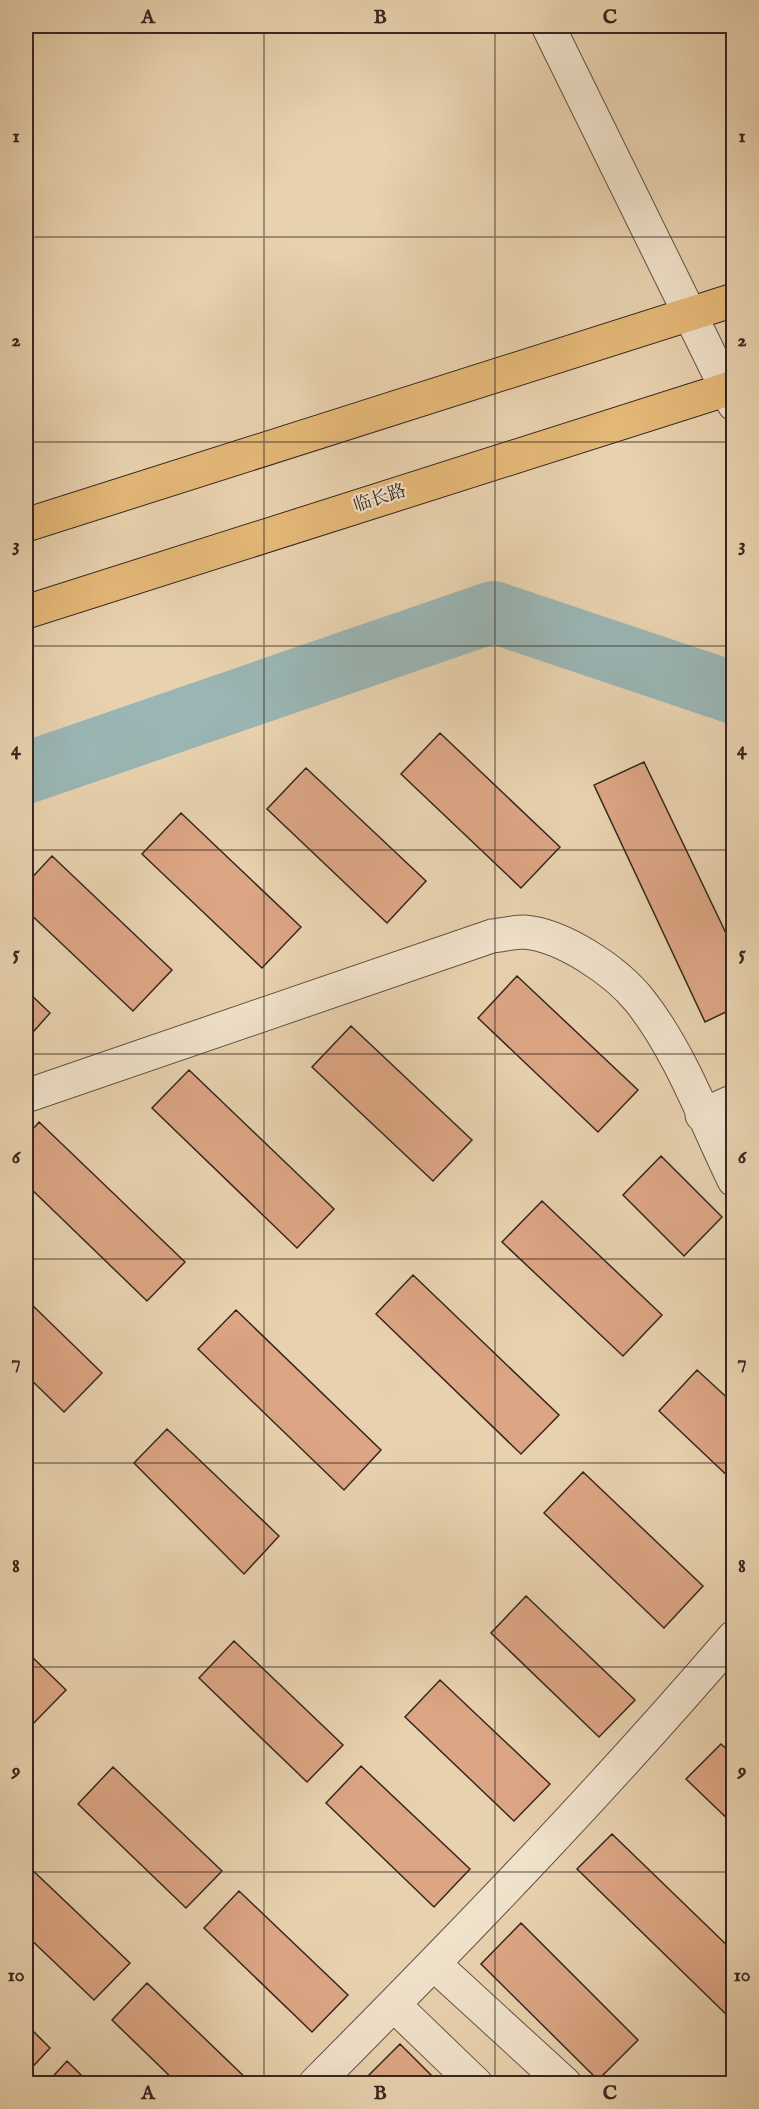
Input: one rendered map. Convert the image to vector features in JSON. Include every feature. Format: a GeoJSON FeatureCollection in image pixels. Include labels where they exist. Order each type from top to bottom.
{"type":"FeatureCollection","features":[{"type":"Feature","properties":{"kind":"main road"},"geometry":{"type":"LineString","coordinates":[[26,525],[734,300]]}},
{"type":"Feature","properties":{"kind":"main road","name":"临长路"},"geometry":{"type":"LineString","coordinates":[[26,612],[731,393]]}},
{"type":"Feature","properties":{"kind":"street"},"geometry":{"type":"LineString","coordinates":[[548,26],[688,314],[731,393]]}},
{"type":"Feature","properties":{"kind":"street"},"geometry":{"type":"LineString","coordinates":[[26,1096],[492,936],[524,932],[564,941],[599,965],[639,1000],[673,1053],[734,1180]]}},
{"type":"Feature","properties":{"kind":"street"},"geometry":{"type":"LineString","coordinates":[[702,1115],[734,1101]]}},
{"type":"Feature","properties":{"kind":"street"},"geometry":{"type":"LineString","coordinates":[[315,2084],[435,1964],[638,1749],[734,1637]]}},
{"type":"Feature","properties":{"kind":"street"},"geometry":{"type":"LineString","coordinates":[[435,1964],[565,2084]]}},
{"type":"Feature","properties":{"kind":"street"},"geometry":{"type":"LineString","coordinates":[[394,2005],[476,2084]]}},
{"type":"Feature","properties":{"kind":"building"},"geometry":{"type":"Polygon","coordinates":[[[440,733],[560,847],[521,888],[401,774],[440,733]]]}},
{"type":"Feature","properties":{"kind":"building"},"geometry":{"type":"Polygon","coordinates":[[[644,762],[734,950],[734,1008],[705,1022],[594,785],[644,762]]]}},
{"type":"Feature","properties":{"kind":"building"},"geometry":{"type":"Polygon","coordinates":[[[306,768],[426,881],[387,923],[267,809],[306,768]]]}},
{"type":"Feature","properties":{"kind":"building"},"geometry":{"type":"Polygon","coordinates":[[[181,813],[301,927],[262,968],[142,854],[181,813]]]}},
{"type":"Feature","properties":{"kind":"building"},"geometry":{"type":"Polygon","coordinates":[[[52,856],[172,970],[133,1011],[26,910],[26,884],[52,856]]]}},
{"type":"Feature","properties":{"kind":"building"},"geometry":{"type":"Polygon","coordinates":[[[517,976],[638,1090],[598,1132],[478,1018],[517,976]]]}},
{"type":"Feature","properties":{"kind":"building"},"geometry":{"type":"Polygon","coordinates":[[[26,990],[50,1013],[26,1040],[26,990]]]}},
{"type":"Feature","properties":{"kind":"building"},"geometry":{"type":"Polygon","coordinates":[[[351,1026],[472,1140],[433,1181],[312,1067],[351,1026]]]}},
{"type":"Feature","properties":{"kind":"building"},"geometry":{"type":"Polygon","coordinates":[[[189,1070],[334,1209],[297,1248],[152,1108],[189,1070]]]}},
{"type":"Feature","properties":{"kind":"building"},"geometry":{"type":"Polygon","coordinates":[[[39,1122],[185,1262],[147,1301],[26,1184],[26,1137],[39,1122]]]}},
{"type":"Feature","properties":{"kind":"building"},"geometry":{"type":"Polygon","coordinates":[[[661,1156],[722,1217],[684,1256],[623,1195],[661,1156]]]}},
{"type":"Feature","properties":{"kind":"building"},"geometry":{"type":"Polygon","coordinates":[[[542,1201],[662,1315],[623,1356],[502,1242],[542,1201]]]}},
{"type":"Feature","properties":{"kind":"building"},"geometry":{"type":"Polygon","coordinates":[[[413,1275],[559,1415],[521,1454],[376,1314],[413,1275]]]}},
{"type":"Feature","properties":{"kind":"building"},"geometry":{"type":"Polygon","coordinates":[[[26,1299],[102,1373],[64,1412],[26,1375],[26,1299]]]}},
{"type":"Feature","properties":{"kind":"building"},"geometry":{"type":"Polygon","coordinates":[[[236,1310],[381,1450],[344,1490],[198,1349],[236,1310]]]}},
{"type":"Feature","properties":{"kind":"building"},"geometry":{"type":"Polygon","coordinates":[[[697,1370],[734,1404],[734,1482],[659,1411],[697,1370]]]}},
{"type":"Feature","properties":{"kind":"building"},"geometry":{"type":"Polygon","coordinates":[[[167,1429],[279,1536],[244,1574],[134,1463],[167,1429]]]}},
{"type":"Feature","properties":{"kind":"building"},"geometry":{"type":"Polygon","coordinates":[[[583,1472],[703,1586],[664,1628],[544,1513],[583,1472]]]}},
{"type":"Feature","properties":{"kind":"building"},"geometry":{"type":"Polygon","coordinates":[[[526,1596],[635,1700],[599,1737],[491,1633],[526,1596]]]}},
{"type":"Feature","properties":{"kind":"building"},"geometry":{"type":"Polygon","coordinates":[[[234,1641],[343,1745],[307,1782],[199,1678],[234,1641]]]}},
{"type":"Feature","properties":{"kind":"building"},"geometry":{"type":"Polygon","coordinates":[[[26,1651],[66,1690],[26,1731],[26,1651]]]}},
{"type":"Feature","properties":{"kind":"building"},"geometry":{"type":"Polygon","coordinates":[[[440,1680],[550,1784],[514,1821],[405,1717],[440,1680]]]}},
{"type":"Feature","properties":{"kind":"building"},"geometry":{"type":"Polygon","coordinates":[[[721,1744],[734,1756],[734,1825],[686,1779],[721,1744]]]}},
{"type":"Feature","properties":{"kind":"building"},"geometry":{"type":"Polygon","coordinates":[[[361,1766],[470,1869],[434,1907],[326,1803],[361,1766]]]}},
{"type":"Feature","properties":{"kind":"building"},"geometry":{"type":"Polygon","coordinates":[[[113,1767],[222,1871],[186,1908],[78,1804],[113,1767]]]}},
{"type":"Feature","properties":{"kind":"building"},"geometry":{"type":"Polygon","coordinates":[[[612,1834],[734,1952],[734,2016],[731,2019],[577,1869],[612,1834]]]}},
{"type":"Feature","properties":{"kind":"building"},"geometry":{"type":"Polygon","coordinates":[[[26,1864],[130,1963],[94,2000],[26,1935],[26,1864]]]}},
{"type":"Feature","properties":{"kind":"building"},"geometry":{"type":"Polygon","coordinates":[[[239,1891],[348,1995],[312,2032],[204,1928],[239,1891]]]}},
{"type":"Feature","properties":{"kind":"building"},"geometry":{"type":"Polygon","coordinates":[[[521,1923],[638,2040],[598,2080],[481,1964],[521,1923]]]}},
{"type":"Feature","properties":{"kind":"building"},"geometry":{"type":"Polygon","coordinates":[[[147,1983],[252,2084],[178,2084],[112,2020],[147,1983]]]}},
{"type":"Feature","properties":{"kind":"building"},"geometry":{"type":"Polygon","coordinates":[[[26,2024],[50,2048],[26,2074],[26,2024]]]}},
{"type":"Feature","properties":{"kind":"building"},"geometry":{"type":"Polygon","coordinates":[[[400,2044],[440,2084],[360,2084],[400,2044]]]}},
{"type":"Feature","properties":{"kind":"building"},"geometry":{"type":"Polygon","coordinates":[[[67,2061],[90,2084],[46,2084],[67,2061]]]}},
{"type":"Feature","properties":{"kind":"waterway"},"geometry":{"type":"LineString","coordinates":[[26,773],[493,612],[734,693]]}}]}
